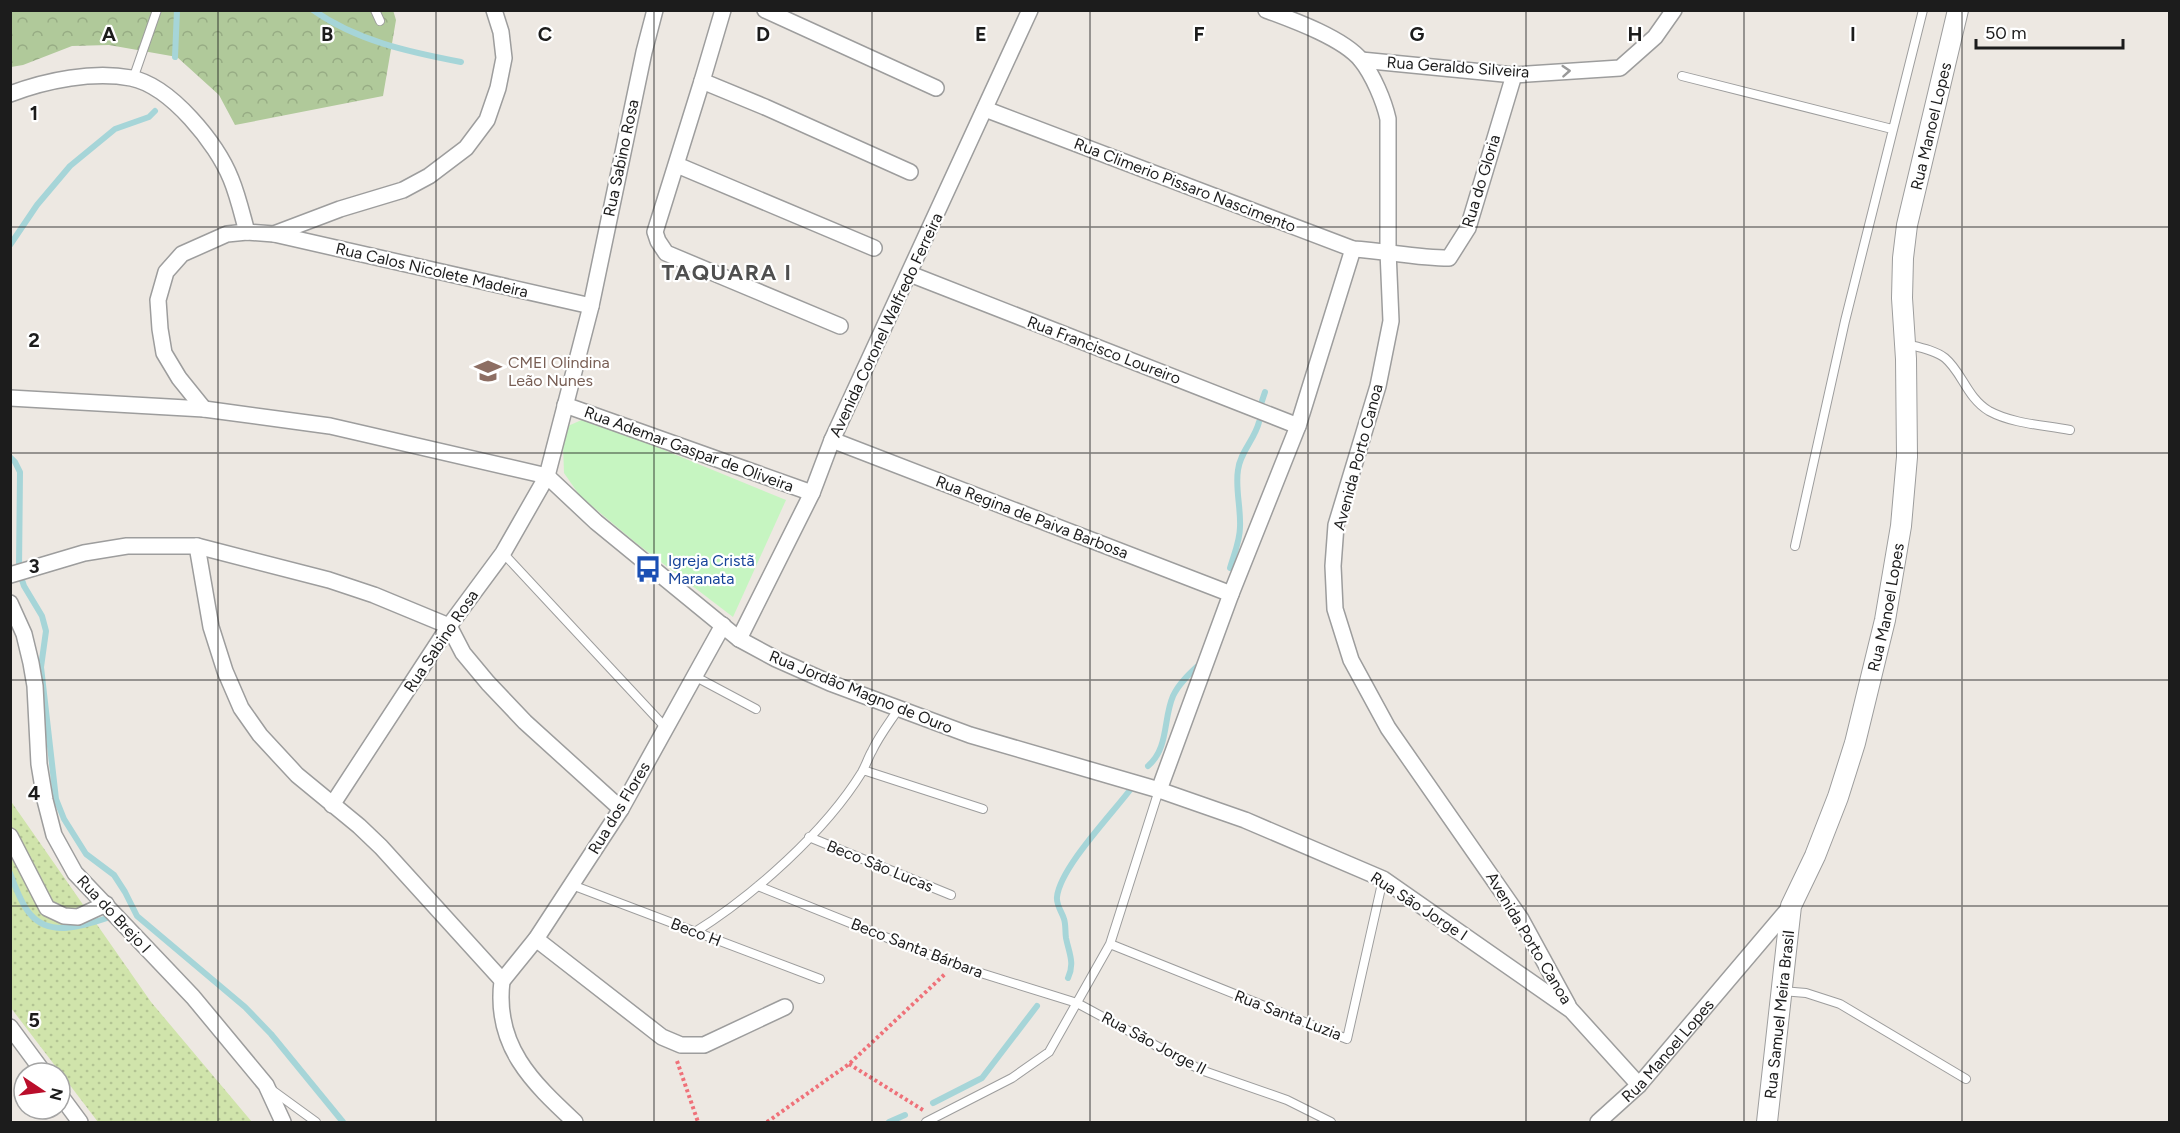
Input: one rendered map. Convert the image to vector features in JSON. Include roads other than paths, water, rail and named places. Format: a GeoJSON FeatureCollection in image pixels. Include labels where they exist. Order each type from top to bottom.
{"type":"FeatureCollection","features":[{"type":"Feature","properties":{"kind":"street"},"geometry":{"type":"LineString","coordinates":[[274,234],[340,209],[403,190],[429,176],[466,148],[487,120],[498,87],[504,58],[501,32],[494,10]]}},
{"type":"Feature","properties":{"kind":"street","name":"Rua Sabino Rosa"},"geometry":{"type":"LineString","coordinates":[[332,805],[449,626],[503,553],[547,476],[591,306],[644,52],[655,10]]}},
{"type":"Feature","properties":{"kind":"street"},"geometry":{"type":"LineString","coordinates":[[723,10],[656,232],[658,241],[666,253],[840,326]]}},
{"type":"Feature","properties":{"kind":"street"},"geometry":{"type":"LineString","coordinates":[[765,10],[936,88]]}},
{"type":"Feature","properties":{"kind":"street","name":"Avenida Coronel Walfredo Ferreira"},"geometry":{"type":"LineString","coordinates":[[739,639],[812,493],[832,440],[1030,10]]}},
{"type":"Feature","properties":{"kind":"street"},"geometry":{"type":"LineString","coordinates":[[1266,10],[1324,34],[1361,60]]}},
{"type":"Feature","properties":{"kind":"street","name":"Rua Geraldo Silveira"},"geometry":{"type":"LineString","coordinates":[[1361,60],[1514,75],[1620,68],[1655,37],[1674,10]]}},
{"type":"Feature","properties":{"kind":"street","name":"Rua Manoel Lopes"},"geometry":{"type":"LineString","coordinates":[[1598,1122],[1639,1085],[1791,906],[1815,856],[1838,797],[1855,743],[1885,620],[1901,526],[1907,457],[1902,258],[1907,225],[1958,10]]}},
{"type":"Feature","properties":{"kind":"street","name":"Avenida Porto Canoa"},"geometry":{"type":"LineString","coordinates":[[1361,60],[1384,102],[1388,119],[1388,251],[1391,321],[1378,386],[1336,525],[1333,566],[1335,609],[1351,660],[1388,728],[1521,919],[1571,1010]]}},
{"type":"Feature","properties":{"kind":"street","name":"Rua do Gloria"},"geometry":{"type":"LineString","coordinates":[[1388,251],[1425,258],[1449,258],[1468,228],[1514,75]]}},
{"type":"Feature","properties":{"kind":"street"},"geometry":{"type":"LineString","coordinates":[[10,94],[66,80],[105,76],[133,79],[150,85],[163,93],[194,122],[213,144],[231,179],[247,232]]}},
{"type":"Feature","properties":{"kind":"street"},"geometry":{"type":"LineString","coordinates":[[702,81],[765,106],[910,172]]}},
{"type":"Feature","properties":{"kind":"street","name":"Rua Climerio Pissaro Nascimento"},"geometry":{"type":"LineString","coordinates":[[984,109],[1353,249],[1388,251]]}},
{"type":"Feature","properties":{"kind":"street"},"geometry":{"type":"LineString","coordinates":[[676,165],[874,248]]}},
{"type":"Feature","properties":{"kind":"street","name":"Rua Calos Nicolete Madeira"},"geometry":{"type":"LineString","coordinates":[[204,409],[179,378],[164,353],[158,300],[166,272],[182,254],[227,234],[247,232],[274,234],[591,306]]}},
{"type":"Feature","properties":{"kind":"street"},"geometry":{"type":"LineString","coordinates":[[1159,790],[1231,594],[1298,426],[1353,249]]}},
{"type":"Feature","properties":{"kind":"street","name":"Rua Francisco Loureiro"},"geometry":{"type":"LineString","coordinates":[[910,274],[1298,426]]}},
{"type":"Feature","properties":{"kind":"street"},"geometry":{"type":"LineString","coordinates":[[10,398],[204,409],[330,426],[547,476]]}},
{"type":"Feature","properties":{"kind":"street","name":"Rua Ademar Gaspar de Oliveira"},"geometry":{"type":"LineString","coordinates":[[566,405],[812,493]]}},
{"type":"Feature","properties":{"kind":"street","name":"Rua Regina de Paiva Barbosa"},"geometry":{"type":"LineString","coordinates":[[832,440],[1231,594]]}},
{"type":"Feature","properties":{"kind":"street","name":"Rua Jordão Magno de Ouro"},"geometry":{"type":"LineString","coordinates":[[547,476],[596,522],[739,639],[801,670],[970,735],[1159,790]]}},
{"type":"Feature","properties":{"kind":"street"},"geometry":{"type":"LineString","coordinates":[[10,575],[84,554],[127,546],[197,546],[374,594],[449,626],[463,653],[488,683],[525,722],[621,809]]}},
{"type":"Feature","properties":{"kind":"street"},"geometry":{"type":"LineString","coordinates":[[197,546],[211,627],[225,671],[242,708],[260,735],[297,775],[381,847],[502,981],[501,1017],[507,1036],[523,1069],[538,1087],[575,1122]]}},
{"type":"Feature","properties":{"kind":"street","name":"Rua do Brejo I"},"geometry":{"type":"LineString","coordinates":[[10,603],[24,634],[31,663],[35,686],[39,764],[54,835],[75,873],[193,997],[266,1085],[283,1122]]}},
{"type":"Feature","properties":{"kind":"street","name":"Rua dos Flores"},"geometry":{"type":"LineString","coordinates":[[502,981],[536,939],[621,809],[723,625]]}},
{"type":"Feature","properties":{"kind":"street","name":"Rua São Jorge I"},"geometry":{"type":"LineString","coordinates":[[1159,790],[1245,820],[1383,879],[1571,1010],[1639,1085]]}},
{"type":"Feature","properties":{"kind":"street"},"geometry":{"type":"LineString","coordinates":[[10,836],[47,908],[64,916],[78,917],[106,904]]}},
{"type":"Feature","properties":{"kind":"street","name":"Rua Samuel Meira Brasil"},"geometry":{"type":"LineString","coordinates":[[1767,1122],[1791,906]]}},
{"type":"Feature","properties":{"kind":"street"},"geometry":{"type":"LineString","coordinates":[[536,939],[670,1041],[681,1045],[704,1045],[785,1007]]}},
{"type":"Feature","properties":{"kind":"street"},"geometry":{"type":"LineString","coordinates":[[10,1028],[35,1061]]}},
{"type":"Feature","properties":{"kind":"street"},"geometry":{"type":"LineString","coordinates":[[74,1122],[80,1122]]}},
{"type":"Feature","properties":{"kind":"lane"},"geometry":{"type":"LineString","coordinates":[[133,79],[157,10]]}},
{"type":"Feature","properties":{"kind":"lane"},"geometry":{"type":"LineString","coordinates":[[375,10],[380,21]]}},
{"type":"Feature","properties":{"kind":"lane"},"geometry":{"type":"LineString","coordinates":[[1794,546],[1845,321],[1923,10]]}},
{"type":"Feature","properties":{"kind":"lane"},"geometry":{"type":"LineString","coordinates":[[1682,76],[1892,129]]}},
{"type":"Feature","properties":{"kind":"lane"},"geometry":{"type":"LineString","coordinates":[[1905,343],[1946,358],[1971,394],[1988,410],[2007,418],[2070,430]]}},
{"type":"Feature","properties":{"kind":"lane"},"geometry":{"type":"LineString","coordinates":[[503,553],[666,728]]}},
{"type":"Feature","properties":{"kind":"lane"},"geometry":{"type":"LineString","coordinates":[[696,677],[756,709]]}},
{"type":"Feature","properties":{"kind":"lane"},"geometry":{"type":"LineString","coordinates":[[695,932],[728,911],[758,886],[837,807],[863,770],[872,749],[899,708]]}},
{"type":"Feature","properties":{"kind":"lane"},"geometry":{"type":"LineString","coordinates":[[863,770],[983,809]]}},
{"type":"Feature","properties":{"kind":"lane"},"geometry":{"type":"LineString","coordinates":[[926,1122],[1012,1078],[1049,1052],[1110,944],[1159,790]]}},
{"type":"Feature","properties":{"kind":"lane","name":"Beco São Lucas"},"geometry":{"type":"LineString","coordinates":[[809,837],[951,895]]}},
{"type":"Feature","properties":{"kind":"lane","name":"Rua Santa Luzia"},"geometry":{"type":"LineString","coordinates":[[1110,944],[1347,1040],[1383,879]]}},
{"type":"Feature","properties":{"kind":"lane","name":"Beco H"},"geometry":{"type":"LineString","coordinates":[[572,885],[820,979]]}},
{"type":"Feature","properties":{"kind":"lane","name":"Beco Santa Bárbara"},"geometry":{"type":"LineString","coordinates":[[758,886],[955,964],[1077,1002]]}},
{"type":"Feature","properties":{"kind":"lane"},"geometry":{"type":"LineString","coordinates":[[1781,991],[1806,993],[1840,1004],[1966,1079]]}},
{"type":"Feature","properties":{"kind":"lane","name":"Rua São Jorge II"},"geometry":{"type":"LineString","coordinates":[[1077,1002],[1201,1070],[1287,1100],[1331,1122]]}},
{"type":"Feature","properties":{"kind":"lane"},"geometry":{"type":"LineString","coordinates":[[266,1085],[316,1122]]}},
{"type":"Feature","properties":{"kind":"waterway"},"geometry":{"type":"LineString","coordinates":[[175,57],[177,10]]}},
{"type":"Feature","properties":{"kind":"waterway"},"geometry":{"type":"LineString","coordinates":[[313,10],[347,30],[384,44],[461,62]]}},
{"type":"Feature","properties":{"kind":"waterway"},"geometry":{"type":"LineString","coordinates":[[10,245],[37,205],[70,166],[115,129],[149,117],[155,111]]}},
{"type":"Feature","properties":{"kind":"waterway"},"geometry":{"type":"LineString","coordinates":[[1260,407],[1265,392]]}},
{"type":"Feature","properties":{"kind":"waterway"},"geometry":{"type":"LineString","coordinates":[[1230,568],[1240,532],[1237,484],[1239,463],[1259,422]]}},
{"type":"Feature","properties":{"kind":"waterway"},"geometry":{"type":"LineString","coordinates":[[10,457],[20,472],[19,570]]}},
{"type":"Feature","properties":{"kind":"waterway"},"geometry":{"type":"LineString","coordinates":[[20,574],[24,586],[42,616],[46,631],[41,667],[56,799],[64,819],[86,854],[114,875],[137,916],[245,1007],[271,1034],[343,1122]]}},
{"type":"Feature","properties":{"kind":"waterway"},"geometry":{"type":"LineString","coordinates":[[1148,766],[1155,759],[1163,742],[1173,696],[1182,682],[1201,663]]}},
{"type":"Feature","properties":{"kind":"waterway"},"geometry":{"type":"LineString","coordinates":[[1068,978],[1071,958],[1065,921],[1057,900],[1060,885],[1087,842],[1130,790]]}},
{"type":"Feature","properties":{"kind":"waterway"},"geometry":{"type":"LineString","coordinates":[[10,873],[28,911],[39,922],[48,926],[69,928],[110,917]]}},
{"type":"Feature","properties":{"kind":"waterway"},"geometry":{"type":"LineString","coordinates":[[933,1103],[982,1078],[1037,1006]]}},
{"type":"Feature","properties":{"kind":"waterway"},"geometry":{"type":"LineString","coordinates":[[889,1122],[905,1115]]}},
{"type":"Feature","properties":{"kind":"place","name":"CMEI Olindina Leão Nunes"},"geometry":{"type":"Point","coordinates":[488,371]}},
{"type":"Feature","properties":{"kind":"place","name":"Igreja Cristã Maranata"},"geometry":{"type":"Point","coordinates":[648,569]}},
{"type":"Feature","properties":{"kind":"district","name":"TAQUARA I"},"geometry":{"type":"Point","coordinates":[727,272]}}]}
